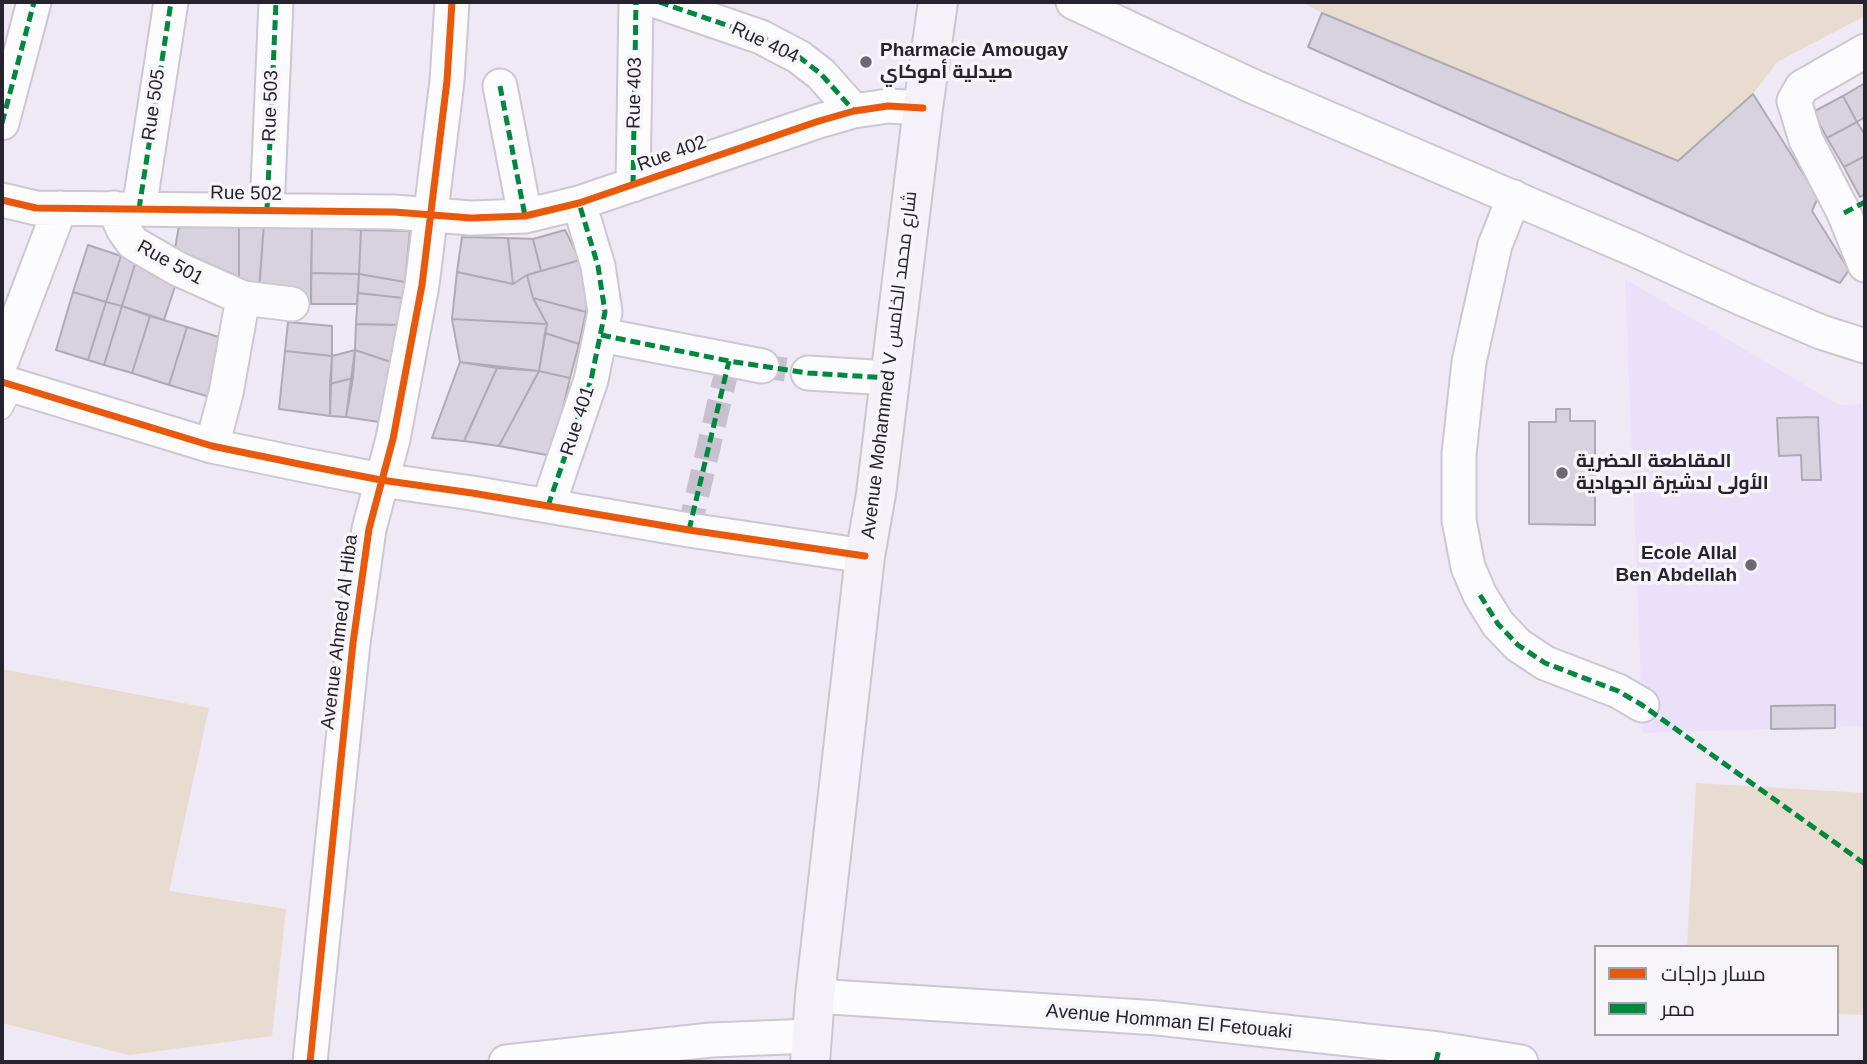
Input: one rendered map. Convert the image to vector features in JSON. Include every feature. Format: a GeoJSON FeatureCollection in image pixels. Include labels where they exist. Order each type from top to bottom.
{"type":"FeatureCollection","features":[{"type":"Feature","properties":{"kind":"main road","name":"Avenue Mohammed V شارع محمد الخامس"},"geometry":{"type":"LineString","coordinates":[[811,1049],[865,556],[876,495],[938,2]]}},
{"type":"Feature","properties":{"kind":"street"},"geometry":{"type":"LineString","coordinates":[[2,123],[34,2]]}},
{"type":"Feature","properties":{"kind":"street","name":"Rue 505"},"geometry":{"type":"LineString","coordinates":[[127,209],[171,2]]}},
{"type":"Feature","properties":{"kind":"street","name":"Rue 503"},"geometry":{"type":"LineString","coordinates":[[267,210],[276,2]]}},
{"type":"Feature","properties":{"kind":"street","name":"Avenue Ahmed Al Hiba"},"geometry":{"type":"LineString","coordinates":[[310,1062],[353,643],[369,529],[393,439],[422,285],[447,81],[452,2]]}},
{"type":"Feature","properties":{"kind":"street","name":"Rue 403"},"geometry":{"type":"LineString","coordinates":[[633,185],[636,2]]}},
{"type":"Feature","properties":{"kind":"street","name":"Rue 404"},"geometry":{"type":"LineString","coordinates":[[659,2],[761,37],[799,57],[821,74],[854,111]]}},
{"type":"Feature","properties":{"kind":"street"},"geometry":{"type":"LineString","coordinates":[[1073,2],[1252,86],[1514,197],[1743,299],[1821,332],[1865,346]]}},
{"type":"Feature","properties":{"kind":"street"},"geometry":{"type":"LineString","coordinates":[[1865,51],[1802,87],[1794,101],[1806,140],[1854,208],[1865,265]]}},
{"type":"Feature","properties":{"kind":"street"},"geometry":{"type":"LineString","coordinates":[[500,86],[525,216]]}},
{"type":"Feature","properties":{"kind":"street","name":"Rue 402"},"geometry":{"type":"LineString","coordinates":[[430,216],[525,216],[579,203],[740,146],[854,111],[888,106],[923,108]]}},
{"type":"Feature","properties":{"kind":"street"},"geometry":{"type":"LineString","coordinates":[[1514,197],[1495,245],[1469,362],[1459,454],[1459,520],[1468,567],[1480,595],[1498,624],[1518,645],[1545,663],[1618,691],[1642,705]]}},
{"type":"Feature","properties":{"kind":"street","name":"Rue 502"},"geometry":{"type":"LineString","coordinates":[[2,200],[36,208],[394,212],[430,216]]}},
{"type":"Feature","properties":{"kind":"street","name":"Rue 401"},"geometry":{"type":"LineString","coordinates":[[548,506],[591,380],[605,312],[602,289],[579,203]]}},
{"type":"Feature","properties":{"kind":"street"},"geometry":{"type":"LineString","coordinates":[[60,208],[5,385],[212,446],[381,480],[865,556]]}},
{"type":"Feature","properties":{"kind":"street","name":"Rue 501"},"geometry":{"type":"LineString","coordinates":[[127,209],[123,229],[133,243],[178,270],[243,298],[292,304]]}},
{"type":"Feature","properties":{"kind":"street"},"geometry":{"type":"LineString","coordinates":[[212,446],[226,393],[243,298]]}},
{"type":"Feature","properties":{"kind":"street"},"geometry":{"type":"LineString","coordinates":[[601,335],[762,366]]}},
{"type":"Feature","properties":{"kind":"street"},"geometry":{"type":"LineString","coordinates":[[808,373],[889,378]]}},
{"type":"Feature","properties":{"kind":"street","name":"Avenue Homman El Fetouaki"},"geometry":{"type":"LineString","coordinates":[[815,996],[1158,1018],[1437,1056],[1521,1062]]}},
{"type":"Feature","properties":{"kind":"street"},"geometry":{"type":"LineString","coordinates":[[506,1062],[711,1040],[811,1049]]}},
{"type":"Feature","properties":{"kind":"shaded area"},"geometry":{"type":"Polygon","coordinates":[[[1302,2],[1865,2],[1865,16],[1777,62],[1753,94],[1678,161],[1322,13],[1302,2]]]}},
{"type":"Feature","properties":{"kind":"shaded area","name":"Ecole Allal Ben Abdellah"},"geometry":{"type":"Polygon","coordinates":[[[1625,279],[1839,405],[1865,404],[1865,726],[1643,733],[1625,279]]]}},
{"type":"Feature","properties":{"kind":"shaded area"},"geometry":{"type":"Polygon","coordinates":[[[2,669],[209,708],[169,891],[286,909],[272,1036],[129,1055],[2,1023],[2,669]]]}},
{"type":"Feature","properties":{"kind":"shaded area"},"geometry":{"type":"Polygon","coordinates":[[[1696,783],[1865,793],[1865,1015],[1839,1014],[1839,945],[1687,945],[1696,783]]]}},
{"type":"Feature","properties":{"kind":"building"},"geometry":{"type":"Polygon","coordinates":[[[1322,13],[1678,161],[1753,94],[1818,197],[1812,211],[1849,270],[1840,283],[1308,47],[1322,13]]]}},
{"type":"Feature","properties":{"kind":"building"},"geometry":{"type":"Polygon","coordinates":[[[1865,83],[1865,117],[1857,122],[1843,96],[1865,83]]]}},
{"type":"Feature","properties":{"kind":"building"},"geometry":{"type":"Polygon","coordinates":[[[1843,96],[1857,122],[1827,138],[1813,112],[1843,96]]]}},
{"type":"Feature","properties":{"kind":"building"},"geometry":{"type":"Polygon","coordinates":[[[1857,122],[1865,135],[1865,156],[1844,167],[1827,138],[1857,122]]]}},
{"type":"Feature","properties":{"kind":"building"},"geometry":{"type":"Polygon","coordinates":[[[1865,156],[1865,194],[1860,197],[1844,167],[1865,156]]]}},
{"type":"Feature","properties":{"kind":"building"},"geometry":{"type":"Polygon","coordinates":[[[180,220],[239,220],[239,277],[175,249],[180,220]]]}},
{"type":"Feature","properties":{"kind":"building"},"geometry":{"type":"Polygon","coordinates":[[[239,220],[264,223],[259,290],[239,277],[239,220]]]}},
{"type":"Feature","properties":{"kind":"building"},"geometry":{"type":"Polygon","coordinates":[[[264,223],[312,227],[311,304],[259,290],[264,223]]]}},
{"type":"Feature","properties":{"kind":"building"},"geometry":{"type":"Polygon","coordinates":[[[312,227],[361,230],[359,274],[311,273],[312,227]]]}},
{"type":"Feature","properties":{"kind":"building"},"geometry":{"type":"Polygon","coordinates":[[[361,230],[410,231],[405,282],[359,274],[361,230]]]}},
{"type":"Feature","properties":{"kind":"building"},"geometry":{"type":"Polygon","coordinates":[[[565,230],[580,260],[541,271],[533,239],[565,230]]]}},
{"type":"Feature","properties":{"kind":"building"},"geometry":{"type":"Polygon","coordinates":[[[462,237],[508,238],[513,284],[457,272],[462,237]]]}},
{"type":"Feature","properties":{"kind":"building"},"geometry":{"type":"Polygon","coordinates":[[[508,238],[533,239],[541,271],[527,275],[513,284],[508,238]]]}},
{"type":"Feature","properties":{"kind":"building"},"geometry":{"type":"Polygon","coordinates":[[[88,245],[121,256],[106,302],[73,292],[88,245]]]}},
{"type":"Feature","properties":{"kind":"building"},"geometry":{"type":"Polygon","coordinates":[[[121,256],[136,261],[122,306],[106,302],[121,256]]]}},
{"type":"Feature","properties":{"kind":"building"},"geometry":{"type":"Polygon","coordinates":[[[580,260],[589,288],[586,312],[533,298],[527,275],[580,260]]]}},
{"type":"Feature","properties":{"kind":"building"},"geometry":{"type":"Polygon","coordinates":[[[136,261],[179,274],[164,320],[122,306],[136,261]]]}},
{"type":"Feature","properties":{"kind":"building"},"geometry":{"type":"Polygon","coordinates":[[[457,272],[513,284],[527,275],[533,298],[547,324],[452,319],[457,272]]]}},
{"type":"Feature","properties":{"kind":"building"},"geometry":{"type":"Polygon","coordinates":[[[311,273],[359,274],[357,304],[311,304],[311,273]]]}},
{"type":"Feature","properties":{"kind":"building"},"geometry":{"type":"Polygon","coordinates":[[[359,274],[405,282],[403,298],[358,293],[359,274]]]}},
{"type":"Feature","properties":{"kind":"building"},"geometry":{"type":"Polygon","coordinates":[[[73,292],[106,302],[88,360],[56,350],[73,292]]]}},
{"type":"Feature","properties":{"kind":"building"},"geometry":{"type":"Polygon","coordinates":[[[358,293],[403,298],[398,325],[356,324],[358,293]]]}},
{"type":"Feature","properties":{"kind":"building"},"geometry":{"type":"Polygon","coordinates":[[[533,298],[586,312],[579,344],[545,333],[547,324],[533,298]]]}},
{"type":"Feature","properties":{"kind":"building"},"geometry":{"type":"Polygon","coordinates":[[[106,302],[122,306],[104,365],[88,360],[106,302]]]}},
{"type":"Feature","properties":{"kind":"building"},"geometry":{"type":"Polygon","coordinates":[[[122,306],[150,316],[132,373],[104,365],[122,306]]]}},
{"type":"Feature","properties":{"kind":"building"},"geometry":{"type":"Polygon","coordinates":[[[150,316],[187,327],[169,385],[132,373],[150,316]]]}},
{"type":"Feature","properties":{"kind":"building"},"geometry":{"type":"Polygon","coordinates":[[[452,319],[547,324],[539,371],[460,362],[452,319]]]}},
{"type":"Feature","properties":{"kind":"building"},"geometry":{"type":"Polygon","coordinates":[[[288,322],[332,326],[332,356],[285,351],[288,322]]]}},
{"type":"Feature","properties":{"kind":"building"},"geometry":{"type":"Polygon","coordinates":[[[356,324],[398,325],[391,362],[355,350],[356,324]]]}},
{"type":"Feature","properties":{"kind":"building"},"geometry":{"type":"Polygon","coordinates":[[[187,327],[228,340],[210,397],[169,385],[187,327]]]}},
{"type":"Feature","properties":{"kind":"building"},"geometry":{"type":"Polygon","coordinates":[[[545,333],[579,344],[570,378],[539,371],[545,333]]]}},
{"type":"Feature","properties":{"kind":"building"},"geometry":{"type":"Polygon","coordinates":[[[355,350],[353,378],[330,384],[332,356],[355,350]]]}},
{"type":"Feature","properties":{"kind":"building"},"geometry":{"type":"Polygon","coordinates":[[[355,350],[391,362],[379,422],[346,417],[355,350]]]}},
{"type":"Feature","properties":{"kind":"building"},"geometry":{"type":"Polygon","coordinates":[[[285,351],[332,356],[330,416],[279,409],[285,351]]]}},
{"type":"Feature","properties":{"kind":"building"},"geometry":{"type":"Polygon","coordinates":[[[460,362],[497,368],[464,441],[432,438],[460,362]]]}},
{"type":"Feature","properties":{"kind":"building"},"geometry":{"type":"Polygon","coordinates":[[[497,368],[539,371],[499,446],[464,441],[497,368]]]}},
{"type":"Feature","properties":{"kind":"building"},"geometry":{"type":"Polygon","coordinates":[[[539,371],[570,378],[552,456],[499,446],[539,371]]]}},
{"type":"Feature","properties":{"kind":"building"},"geometry":{"type":"Polygon","coordinates":[[[353,378],[346,417],[330,416],[330,384],[353,378]]]}},
{"type":"Feature","properties":{"kind":"building","name":"المقاطعة الحضرية الأولى لدشيرة الجهادية"},"geometry":{"type":"Polygon","coordinates":[[[1556,409],[1570,409],[1570,421],[1595,421],[1595,525],[1529,524],[1529,422],[1556,422],[1556,409]]]}},
{"type":"Feature","properties":{"kind":"building"},"geometry":{"type":"Polygon","coordinates":[[[1818,417],[1821,480],[1802,480],[1801,455],[1779,456],[1777,418],[1818,417]]]}},
{"type":"Feature","properties":{"kind":"building"},"geometry":{"type":"Polygon","coordinates":[[[1835,705],[1835,728],[1771,729],[1771,706],[1835,705]]]}},
{"type":"Feature","properties":{"kind":"tunnel"},"geometry":{"type":"LineString","coordinates":[[689,530],[729,361]]}},
{"type":"Feature","properties":{"kind":"tunnel"},"geometry":{"type":"LineString","coordinates":[[762,366],[808,373]]}},
{"type":"Feature","properties":{"kind":"marked path"},"geometry":{"type":"LineString","coordinates":[[2,123],[34,2]]}},
{"type":"Feature","properties":{"kind":"marked path"},"geometry":{"type":"LineString","coordinates":[[139,209],[171,2]]}},
{"type":"Feature","properties":{"kind":"marked path"},"geometry":{"type":"LineString","coordinates":[[267,210],[276,2]]}},
{"type":"Feature","properties":{"kind":"marked path"},"geometry":{"type":"LineString","coordinates":[[633,185],[636,2]]}},
{"type":"Feature","properties":{"kind":"marked path"},"geometry":{"type":"LineString","coordinates":[[659,2],[761,37],[799,57],[821,74],[854,111]]}},
{"type":"Feature","properties":{"kind":"marked path"},"geometry":{"type":"LineString","coordinates":[[500,86],[525,216]]}},
{"type":"Feature","properties":{"kind":"marked path"},"geometry":{"type":"LineString","coordinates":[[1844,213],[1865,202]]}},
{"type":"Feature","properties":{"kind":"marked path"},"geometry":{"type":"LineString","coordinates":[[548,506],[591,380],[605,312],[598,266],[579,203]]}},
{"type":"Feature","properties":{"kind":"marked path"},"geometry":{"type":"LineString","coordinates":[[601,335],[729,361],[808,373],[889,378]]}},
{"type":"Feature","properties":{"kind":"marked path"},"geometry":{"type":"LineString","coordinates":[[689,530],[729,361]]}},
{"type":"Feature","properties":{"kind":"marked path"},"geometry":{"type":"LineString","coordinates":[[1480,595],[1498,624],[1518,645],[1545,663],[1618,691],[1642,705],[1865,864]]}},
{"type":"Feature","properties":{"kind":"marked path"},"geometry":{"type":"LineString","coordinates":[[1436,1062],[1439,1049]]}},
{"type":"Feature","properties":{"kind":"cycle path"},"geometry":{"type":"LineString","coordinates":[[310,1062],[353,643],[369,529],[393,439],[422,285],[447,81],[452,2]]}},
{"type":"Feature","properties":{"kind":"cycle path"},"geometry":{"type":"LineString","coordinates":[[2,200],[36,208],[394,212],[471,218],[525,216],[579,203],[854,111],[888,106],[923,108]]}},
{"type":"Feature","properties":{"kind":"cycle path"},"geometry":{"type":"LineString","coordinates":[[2,382],[212,446],[304,465],[689,530],[865,556]]}},
{"type":"Feature","properties":{"kind":"place","name":"Pharmacie Amougay صيدلية أموكاي"},"geometry":{"type":"Point","coordinates":[866,62]}},
{"type":"Feature","properties":{"kind":"place","name":"المقاطعة الحضرية الأولى لدشيرة الجهادية"},"geometry":{"type":"Point","coordinates":[1562,473]}},
{"type":"Feature","properties":{"kind":"place","name":"Ecole Allal Ben Abdellah"},"geometry":{"type":"Point","coordinates":[1751,565]}}]}
